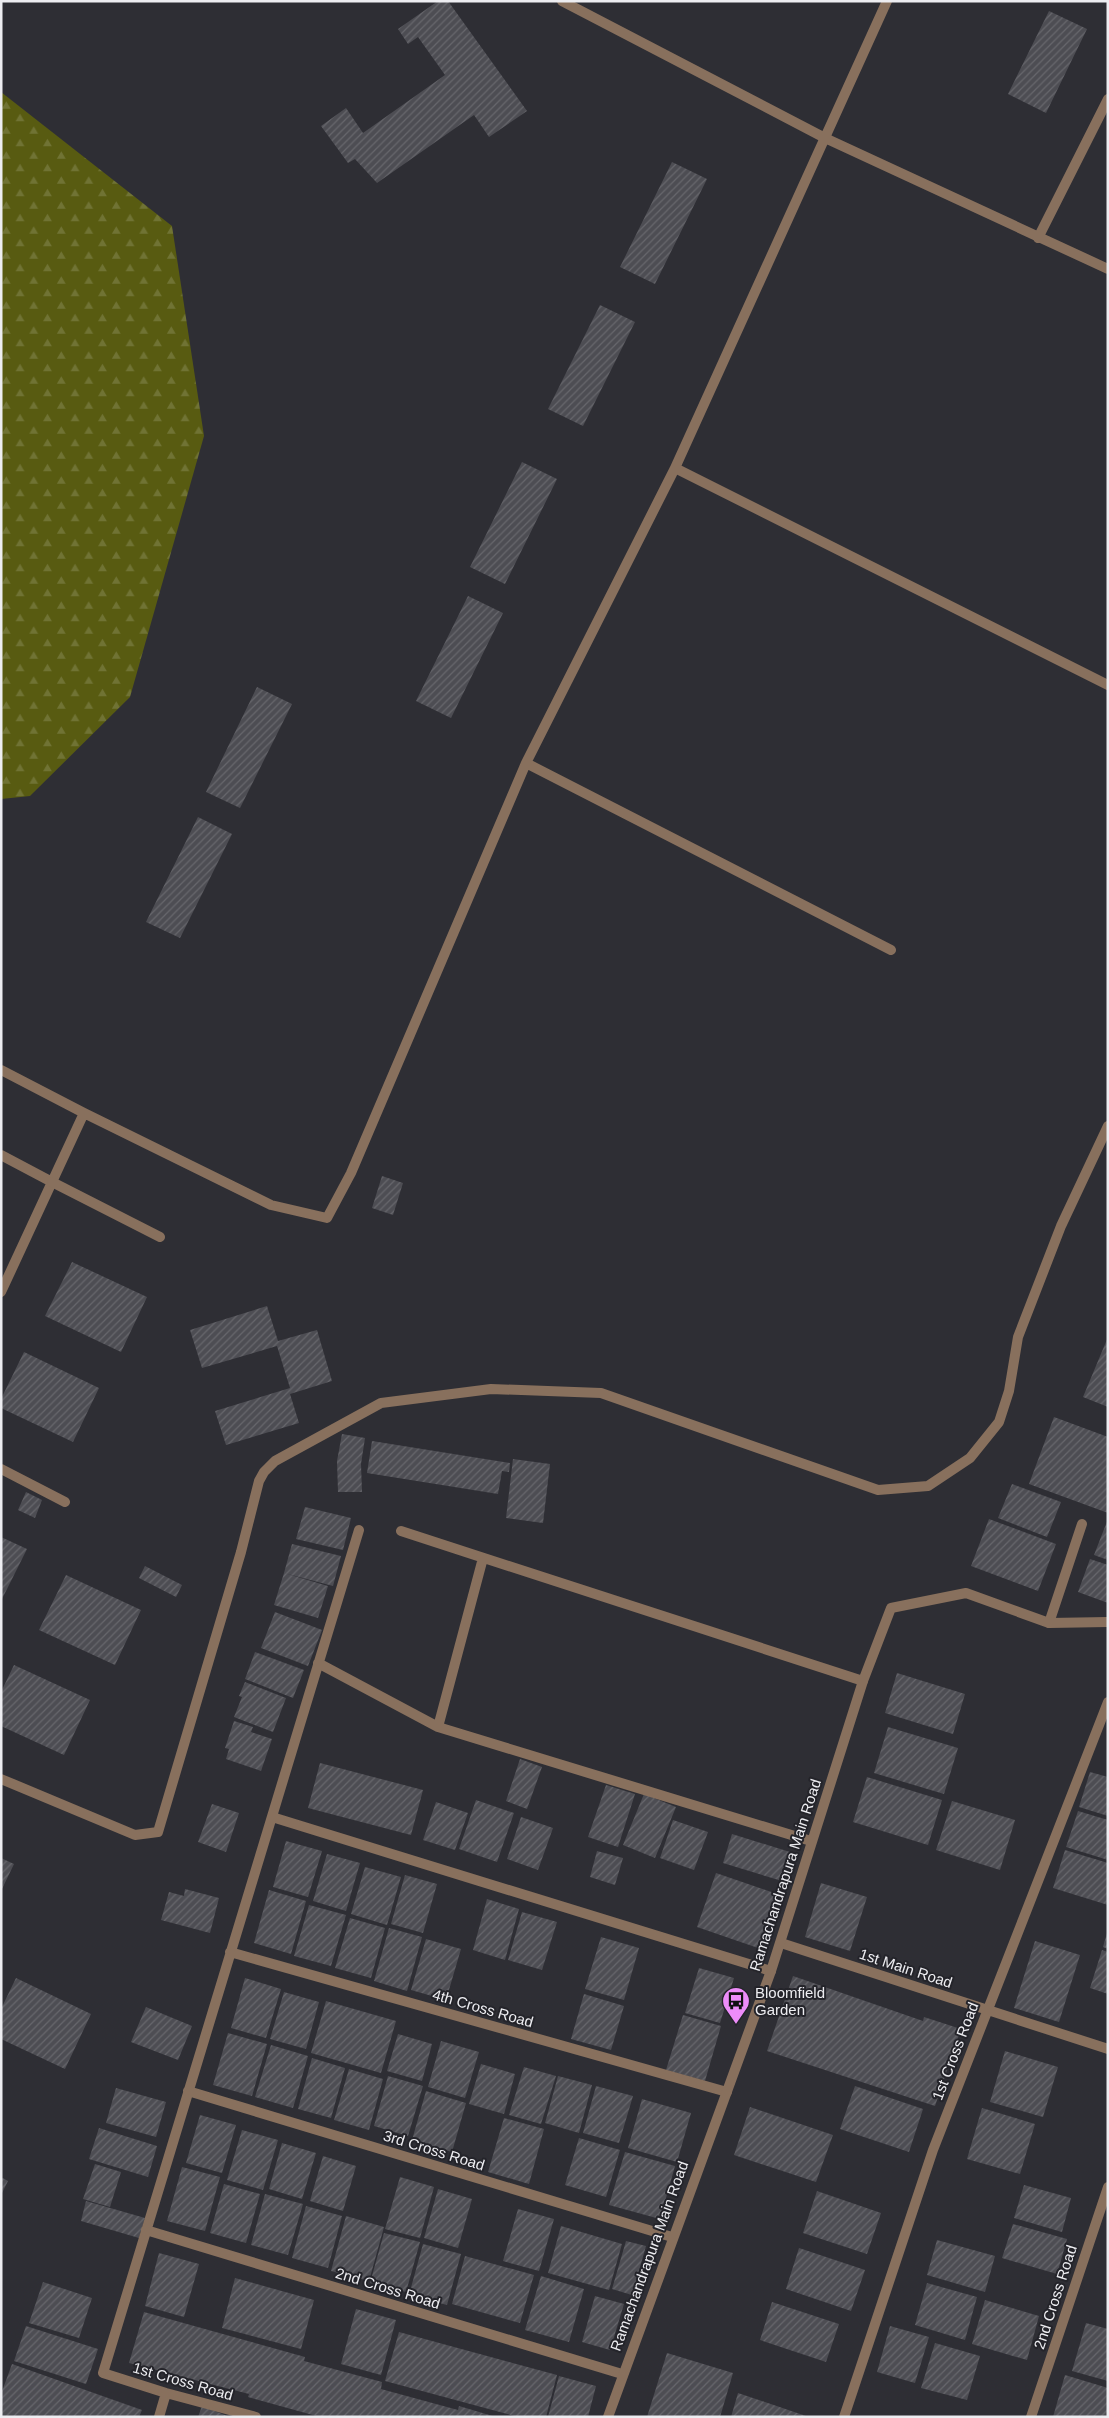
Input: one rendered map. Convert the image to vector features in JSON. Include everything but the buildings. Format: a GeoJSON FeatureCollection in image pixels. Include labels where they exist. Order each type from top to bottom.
{"type":"FeatureCollection","features":[{"type":"Feature","properties":{"kind":"street"},"geometry":{"type":"LineString","coordinates":[[562,1],[825,138],[1108,269]]}},
{"type":"Feature","properties":{"kind":"street"},"geometry":{"type":"LineString","coordinates":[[1,1070],[84,1114],[271,1205],[327,1218],[351,1173],[526,763],[675,468],[887,1]]}},
{"type":"Feature","properties":{"kind":"street"},"geometry":{"type":"LineString","coordinates":[[1038,238],[1108,99]]}},
{"type":"Feature","properties":{"kind":"street"},"geometry":{"type":"LineString","coordinates":[[675,468],[1108,685]]}},
{"type":"Feature","properties":{"kind":"street"},"geometry":{"type":"LineString","coordinates":[[526,763],[891,950]]}},
{"type":"Feature","properties":{"kind":"street"},"geometry":{"type":"LineString","coordinates":[[1,1292],[84,1114]]}},
{"type":"Feature","properties":{"kind":"street"},"geometry":{"type":"LineString","coordinates":[[1,1779],[135,1835],[158,1832],[241,1552],[259,1481],[264,1472],[275,1461],[381,1403],[491,1389],[601,1393],[878,1490],[928,1486],[970,1458],[999,1422],[1009,1391],[1018,1336],[1061,1226],[1108,1126]]}},
{"type":"Feature","properties":{"kind":"street"},"geometry":{"type":"LineString","coordinates":[[1,1156],[160,1237]]}},
{"type":"Feature","properties":{"kind":"street"},"geometry":{"type":"LineString","coordinates":[[1,1469],[65,1502]]}},
{"type":"Feature","properties":{"kind":"street"},"geometry":{"type":"LineString","coordinates":[[1049,1623],[1082,1524]]}},
{"type":"Feature","properties":{"kind":"street"},"geometry":{"type":"LineString","coordinates":[[146,2230],[359,1530]]}},
{"type":"Feature","properties":{"kind":"street"},"geometry":{"type":"LineString","coordinates":[[401,1531],[863,1681]]}},
{"type":"Feature","properties":{"kind":"street"},"geometry":{"type":"LineString","coordinates":[[438,1727],[484,1558]]}},
{"type":"Feature","properties":{"kind":"street","name":"Ramachandrapura Main Road"},"geometry":{"type":"LineString","coordinates":[[608,2417],[672,2237],[781,1943],[811,1841],[863,1681],[891,1608],[966,1593],[1049,1623],[1108,1622]]}},
{"type":"Feature","properties":{"kind":"street"},"geometry":{"type":"LineString","coordinates":[[318,1663],[438,1727],[811,1841]]}},
{"type":"Feature","properties":{"kind":"street","name":"1st Cross Road"},"geometry":{"type":"LineString","coordinates":[[844,2417],[933,2150],[1108,1702]]}},
{"type":"Feature","properties":{"kind":"street"},"geometry":{"type":"LineString","coordinates":[[272,1817],[771,1971]]}},
{"type":"Feature","properties":{"kind":"street","name":"1st Main Road"},"geometry":{"type":"LineString","coordinates":[[781,1943],[1108,2049]]}},
{"type":"Feature","properties":{"kind":"street","name":"4th Cross Road"},"geometry":{"type":"LineString","coordinates":[[230,1952],[727,2092]]}},
{"type":"Feature","properties":{"kind":"street","name":"3rd Cross Road"},"geometry":{"type":"LineString","coordinates":[[188,2091],[672,2237]]}},
{"type":"Feature","properties":{"kind":"street","name":"2nd Cross Road"},"geometry":{"type":"LineString","coordinates":[[1031,2417],[1108,2187]]}},
{"type":"Feature","properties":{"kind":"street","name":"1st Cross Road"},"geometry":{"type":"LineString","coordinates":[[146,2230],[102,2373],[166,2393],[256,2417]]}},
{"type":"Feature","properties":{"kind":"street","name":"2nd Cross Road"},"geometry":{"type":"LineString","coordinates":[[146,2230],[622,2374]]}},
{"type":"Feature","properties":{"kind":"street"},"geometry":{"type":"LineString","coordinates":[[159,2417],[166,2393]]}},
{"type":"Feature","properties":{"kind":"green space"},"geometry":{"type":"Polygon","coordinates":[[[1,92],[172,226],[204,436],[130,697],[30,796],[1,799],[1,92]]]}},
{"type":"Feature","properties":{"kind":"place","name":"Bloomfield Garden"},"geometry":{"type":"Point","coordinates":[736,2025]}}]}
